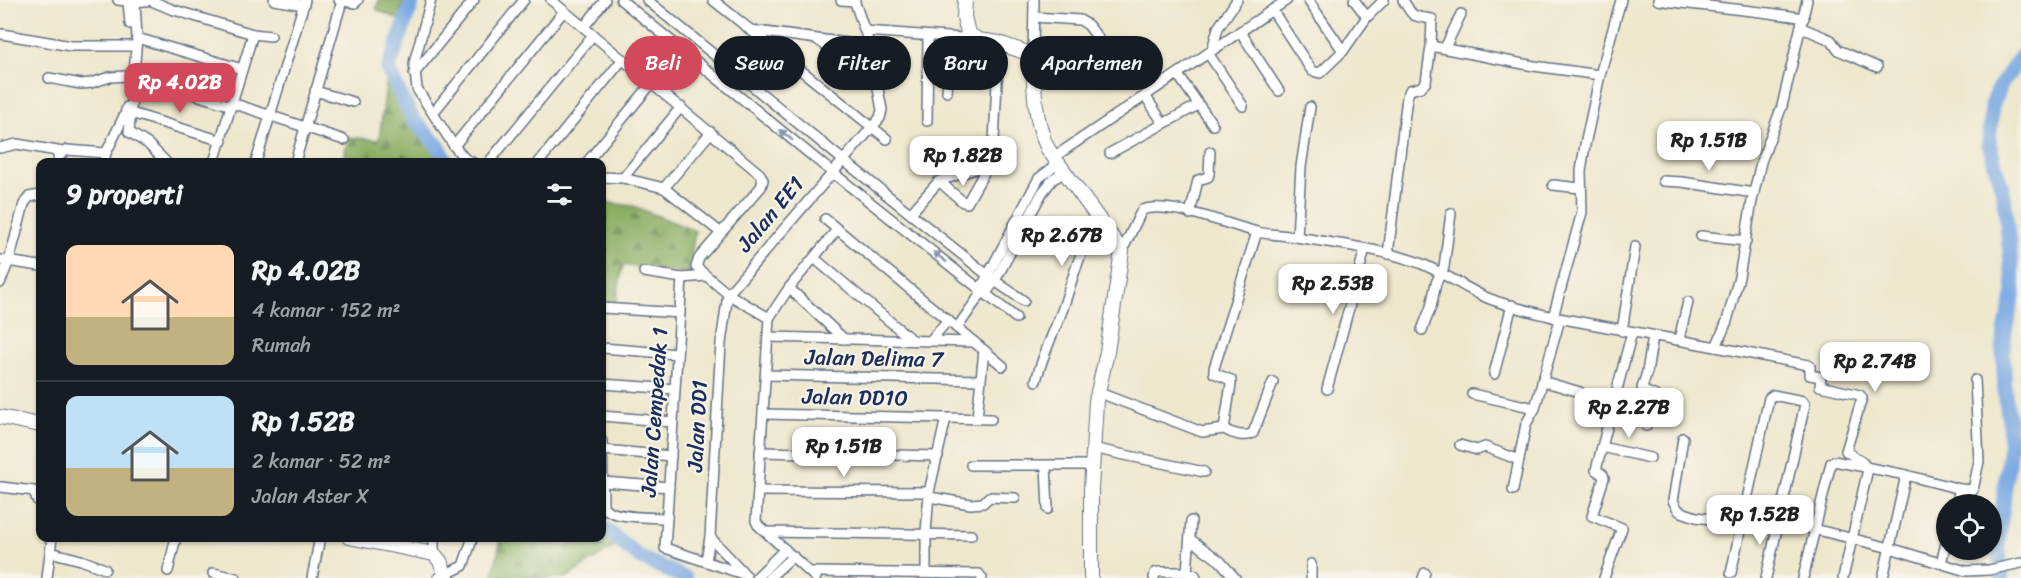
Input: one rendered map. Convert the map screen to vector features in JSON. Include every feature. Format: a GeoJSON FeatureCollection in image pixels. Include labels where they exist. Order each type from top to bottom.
{"type":"FeatureCollection","features":[{"type":"Feature","properties":{"kind":"main road"},"geometry":{"type":"LineString","coordinates":[[965,0],[965,27],[972,36]]}},
{"type":"Feature","properties":{"kind":"main road"},"geometry":{"type":"LineString","coordinates":[[1035,90],[1039,126],[1044,140],[1122,251],[1107,352],[1097,392],[1091,465],[1091,578]]}},
{"type":"Feature","properties":{"kind":"main road"},"geometry":{"type":"LineString","coordinates":[[0,417],[36,424]]}},
{"type":"Feature","properties":{"kind":"main road"},"geometry":{"type":"LineString","coordinates":[[402,542],[434,554],[441,561],[443,577]]}},
{"type":"Feature","properties":{"kind":"street"},"geometry":{"type":"LineString","coordinates":[[0,148],[17,144],[61,154],[67,150],[105,157],[125,114],[131,76],[134,42],[127,1],[153,0],[171,9],[253,34],[271,36]]}},
{"type":"Feature","properties":{"kind":"street"},"geometry":{"type":"LineString","coordinates":[[257,158],[305,2],[274,0]]}},
{"type":"Feature","properties":{"kind":"street"},"geometry":{"type":"LineString","coordinates":[[297,158],[340,1],[351,4],[358,0]]}},
{"type":"Feature","properties":{"kind":"street"},"geometry":{"type":"LineString","coordinates":[[431,0],[414,63],[417,89],[464,158]]}},
{"type":"Feature","properties":{"kind":"street"},"geometry":{"type":"LineString","coordinates":[[414,74],[474,0]]}},
{"type":"Feature","properties":{"kind":"street"},"geometry":{"type":"LineString","coordinates":[[433,113],[524,0]]}},
{"type":"Feature","properties":{"kind":"street"},"geometry":{"type":"LineString","coordinates":[[542,158],[623,59],[551,0]]}},
{"type":"Feature","properties":{"kind":"street"},"geometry":{"type":"LineString","coordinates":[[584,27],[605,0]]}},
{"type":"Feature","properties":{"kind":"street"},"geometry":{"type":"LineString","coordinates":[[621,0],[1016,318]]}},
{"type":"Feature","properties":{"kind":"street"},"geometry":{"type":"LineString","coordinates":[[647,0],[843,160],[1024,301]]}},
{"type":"Feature","properties":{"kind":"street"},"geometry":{"type":"LineString","coordinates":[[713,0],[887,139]]}},
{"type":"Feature","properties":{"kind":"street"},"geometry":{"type":"LineString","coordinates":[[841,0],[854,1],[867,36]]}},
{"type":"Feature","properties":{"kind":"street"},"geometry":{"type":"LineString","coordinates":[[1034,0],[1034,36]]}},
{"type":"Feature","properties":{"kind":"street"},"geometry":{"type":"LineString","coordinates":[[1210,52],[1218,28],[1237,0]]}},
{"type":"Feature","properties":{"kind":"street"},"geometry":{"type":"LineString","coordinates":[[957,328],[992,278],[1039,178],[1146,96],[1287,0]]}},
{"type":"Feature","properties":{"kind":"street"},"geometry":{"type":"LineString","coordinates":[[1308,0],[1343,51]]}},
{"type":"Feature","properties":{"kind":"street"},"geometry":{"type":"LineString","coordinates":[[1354,0],[1367,17]]}},
{"type":"Feature","properties":{"kind":"street"},"geometry":{"type":"LineString","coordinates":[[1272,10],[1312,71],[1320,73],[1343,51],[1367,17],[1384,0]]}},
{"type":"Feature","properties":{"kind":"street"},"geometry":{"type":"LineString","coordinates":[[1388,254],[1407,93],[1424,86],[1431,46],[1432,19],[1416,17],[1409,13],[1403,0]]}},
{"type":"Feature","properties":{"kind":"street"},"geometry":{"type":"LineString","coordinates":[[1513,490],[1526,424],[1535,408],[1582,212],[1581,171],[1600,75],[1621,0]]}},
{"type":"Feature","properties":{"kind":"street"},"geometry":{"type":"LineString","coordinates":[[1658,0],[1709,8],[1752,10],[1803,23],[1831,40],[1838,50],[1877,66]]}},
{"type":"Feature","properties":{"kind":"street"},"geometry":{"type":"LineString","coordinates":[[1716,347],[1727,321],[1739,277],[1761,162],[1782,106],[1808,0]]}},
{"type":"Feature","properties":{"kind":"street"},"geometry":{"type":"LineString","coordinates":[[454,146],[564,11]]}},
{"type":"Feature","properties":{"kind":"street"},"geometry":{"type":"LineString","coordinates":[[1445,48],[1461,14]]}},
{"type":"Feature","properties":{"kind":"street"},"geometry":{"type":"LineString","coordinates":[[1034,17],[1080,20],[1088,25],[1096,36]]}},
{"type":"Feature","properties":{"kind":"street"},"geometry":{"type":"LineString","coordinates":[[748,29],[816,38]]}},
{"type":"Feature","properties":{"kind":"street"},"geometry":{"type":"LineString","coordinates":[[865,31],[928,36]]}},
{"type":"Feature","properties":{"kind":"street"},"geometry":{"type":"LineString","coordinates":[[1240,31],[1279,91]]}},
{"type":"Feature","properties":{"kind":"street"},"geometry":{"type":"LineString","coordinates":[[3,34],[71,46],[134,42],[242,69]]}},
{"type":"Feature","properties":{"kind":"street"},"geometry":{"type":"LineString","coordinates":[[216,158],[253,34]]}},
{"type":"Feature","properties":{"kind":"street"},"geometry":{"type":"LineString","coordinates":[[492,158],[593,35]]}},
{"type":"Feature","properties":{"kind":"street"},"geometry":{"type":"LineString","coordinates":[[1431,46],[1534,66],[1600,75]]}},
{"type":"Feature","properties":{"kind":"street"},"geometry":{"type":"LineString","coordinates":[[1210,52],[1243,105]]}},
{"type":"Feature","properties":{"kind":"street"},"geometry":{"type":"LineString","coordinates":[[1178,75],[1213,125]]}},
{"type":"Feature","properties":{"kind":"street"},"geometry":{"type":"LineString","coordinates":[[131,76],[129,132],[148,144],[162,158]]}},
{"type":"Feature","properties":{"kind":"street"},"geometry":{"type":"LineString","coordinates":[[50,78],[81,84],[110,77],[131,76],[270,115],[344,140]]}},
{"type":"Feature","properties":{"kind":"street"},"geometry":{"type":"LineString","coordinates":[[590,158],[646,90]]}},
{"type":"Feature","properties":{"kind":"street"},"geometry":{"type":"LineString","coordinates":[[660,90],[760,174],[764,180],[761,187],[697,261],[696,267],[728,294],[769,318]]}},
{"type":"Feature","properties":{"kind":"street"},"geometry":{"type":"LineString","coordinates":[[872,126],[880,118],[882,110],[878,90]]}},
{"type":"Feature","properties":{"kind":"street"},"geometry":{"type":"LineString","coordinates":[[927,90],[927,121]]}},
{"type":"Feature","properties":{"kind":"street"},"geometry":{"type":"LineString","coordinates":[[994,141],[997,90]]}},
{"type":"Feature","properties":{"kind":"street"},"geometry":{"type":"LineString","coordinates":[[315,92],[353,102]]}},
{"type":"Feature","properties":{"kind":"street"},"geometry":{"type":"LineString","coordinates":[[1146,96],[1163,123]]}},
{"type":"Feature","properties":{"kind":"street"},"geometry":{"type":"LineString","coordinates":[[1110,153],[1198,105]]}},
{"type":"Feature","properties":{"kind":"street"},"geometry":{"type":"LineString","coordinates":[[623,178],[681,107]]}},
{"type":"Feature","properties":{"kind":"street"},"geometry":{"type":"LineString","coordinates":[[1297,237],[1301,167],[1310,107]]}},
{"type":"Feature","properties":{"kind":"street"},"geometry":{"type":"LineString","coordinates":[[131,113],[222,141]]}},
{"type":"Feature","properties":{"kind":"street","name":"Jalan EE1"},"geometry":{"type":"LineString","coordinates":[[728,294],[872,126]]}},
{"type":"Feature","properties":{"kind":"street"},"geometry":{"type":"LineString","coordinates":[[664,188],[711,132]]}},
{"type":"Feature","properties":{"kind":"street"},"geometry":{"type":"LineString","coordinates":[[1190,214],[1198,180],[1208,177],[1209,174],[1210,152]]}},
{"type":"Feature","properties":{"kind":"street"},"geometry":{"type":"LineString","coordinates":[[911,213],[939,181],[984,167],[985,171],[967,203],[939,181]]}},
{"type":"Feature","properties":{"kind":"street"},"geometry":{"type":"LineString","coordinates":[[606,177],[623,178],[664,188],[720,232]]}},
{"type":"Feature","properties":{"kind":"street"},"geometry":{"type":"LineString","coordinates":[[1663,181],[1754,192]]}},
{"type":"Feature","properties":{"kind":"street"},"geometry":{"type":"LineString","coordinates":[[1552,184],[1580,189]]}},
{"type":"Feature","properties":{"kind":"street"},"geometry":{"type":"LineString","coordinates":[[0,284],[4,261],[24,204],[32,196],[36,196]]}},
{"type":"Feature","properties":{"kind":"street"},"geometry":{"type":"LineString","coordinates":[[1122,251],[1142,210],[1154,207],[1213,218],[1257,232],[1388,254],[1413,261],[1441,273],[1484,296],[1556,318],[1627,332],[1679,339],[1809,365],[1810,375],[1821,377],[1820,387],[1860,395],[1862,401],[1846,451],[1868,469]]}},
{"type":"Feature","properties":{"kind":"street"},"geometry":{"type":"LineString","coordinates":[[1422,330],[1445,258],[1451,213]]}},
{"type":"Feature","properties":{"kind":"street"},"geometry":{"type":"LineString","coordinates":[[825,219],[1004,366]]}},
{"type":"Feature","properties":{"kind":"street"},"geometry":{"type":"LineString","coordinates":[[1036,381],[1081,252],[1092,233],[1102,223]]}},
{"type":"Feature","properties":{"kind":"street"},"geometry":{"type":"LineString","coordinates":[[839,231],[835,232],[789,288],[769,318],[756,521],[814,575],[926,572],[979,574],[982,578]]}},
{"type":"Feature","properties":{"kind":"street"},"geometry":{"type":"LineString","coordinates":[[1224,429],[1231,381],[1214,373],[1214,368],[1257,232]]}},
{"type":"Feature","properties":{"kind":"street"},"geometry":{"type":"LineString","coordinates":[[1701,236],[1746,241]]}},
{"type":"Feature","properties":{"kind":"street"},"geometry":{"type":"LineString","coordinates":[[1604,578],[1622,528],[1592,516],[1604,478],[1596,470],[1627,332],[1635,247]]}},
{"type":"Feature","properties":{"kind":"street"},"geometry":{"type":"LineString","coordinates":[[1327,389],[1365,249]]}},
{"type":"Feature","properties":{"kind":"street"},"geometry":{"type":"LineString","coordinates":[[814,258],[912,340]]}},
{"type":"Feature","properties":{"kind":"street"},"geometry":{"type":"LineString","coordinates":[[4,261],[36,265]]}},
{"type":"Feature","properties":{"kind":"street"},"geometry":{"type":"LineString","coordinates":[[644,272],[682,278],[706,276]]}},
{"type":"Feature","properties":{"kind":"street","name":"Jalan Cempedak 1"},"geometry":{"type":"LineString","coordinates":[[682,278],[665,548],[706,561]]}},
{"type":"Feature","properties":{"kind":"street"},"geometry":{"type":"LineString","coordinates":[[789,288],[844,339]]}},
{"type":"Feature","properties":{"kind":"street","name":"Jalan DD1"},"geometry":{"type":"LineString","coordinates":[[706,561],[710,537],[721,343],[728,294]]}},
{"type":"Feature","properties":{"kind":"street"},"geometry":{"type":"LineString","coordinates":[[1679,339],[1688,302]]}},
{"type":"Feature","properties":{"kind":"street"},"geometry":{"type":"LineString","coordinates":[[1494,374],[1512,305]]}},
{"type":"Feature","properties":{"kind":"street"},"geometry":{"type":"LineString","coordinates":[[606,308],[680,314]]}},
{"type":"Feature","properties":{"kind":"street"},"geometry":{"type":"LineString","coordinates":[[930,341],[948,320]]}},
{"type":"Feature","properties":{"kind":"street"},"geometry":{"type":"LineString","coordinates":[[1646,426],[1656,400],[1656,396],[1642,388],[1653,336]]}},
{"type":"Feature","properties":{"kind":"street"},"geometry":{"type":"LineString","coordinates":[[768,337],[974,342]]}},
{"type":"Feature","properties":{"kind":"street"},"geometry":{"type":"LineString","coordinates":[[606,348],[677,354]]}},
{"type":"Feature","properties":{"kind":"street"},"geometry":{"type":"LineString","coordinates":[[977,418],[984,350]]}},
{"type":"Feature","properties":{"kind":"street","name":"Jalan Delima 7"},"geometry":{"type":"LineString","coordinates":[[766,375],[980,380]]}},
{"type":"Feature","properties":{"kind":"street"},"geometry":{"type":"LineString","coordinates":[[1803,578],[1832,461],[1973,490],[1978,461],[1975,380]]}},
{"type":"Feature","properties":{"kind":"street"},"geometry":{"type":"LineString","coordinates":[[1542,381],[1580,392]]}},
{"type":"Feature","properties":{"kind":"street"},"geometry":{"type":"LineString","coordinates":[[1097,392],[1202,432],[1224,429],[1244,435],[1253,433],[1273,382]]}},
{"type":"Feature","properties":{"kind":"street"},"geometry":{"type":"LineString","coordinates":[[606,384],[675,389]]}},
{"type":"Feature","properties":{"kind":"street"},"geometry":{"type":"LineString","coordinates":[[1472,394],[1535,408]]}},
{"type":"Feature","properties":{"kind":"street"},"geometry":{"type":"LineString","coordinates":[[1731,573],[1769,398],[1773,395],[1805,402],[1766,578]]}},
{"type":"Feature","properties":{"kind":"street","name":"Jalan DD10"},"geometry":{"type":"LineString","coordinates":[[764,414],[991,419]]}},
{"type":"Feature","properties":{"kind":"street"},"geometry":{"type":"LineString","coordinates":[[606,416],[673,422]]}},
{"type":"Feature","properties":{"kind":"street"},"geometry":{"type":"LineString","coordinates":[[926,572],[929,495],[946,418]]}},
{"type":"Feature","properties":{"kind":"street"},"geometry":{"type":"LineString","coordinates":[[1683,438],[1673,501],[1679,511],[1696,517],[1717,520],[1745,512],[1890,548],[1941,563],[1965,576],[2021,563]]}},
{"type":"Feature","properties":{"kind":"street"},"geometry":{"type":"LineString","coordinates":[[1460,445],[1477,450],[1485,447],[1519,460]]}},
{"type":"Feature","properties":{"kind":"street"},"geometry":{"type":"LineString","coordinates":[[606,446],[671,456]]}},
{"type":"Feature","properties":{"kind":"street"},"geometry":{"type":"LineString","coordinates":[[1602,447],[1650,458]]}},
{"type":"Feature","properties":{"kind":"street"},"geometry":{"type":"LineString","coordinates":[[1092,448],[1204,472]]}},
{"type":"Feature","properties":{"kind":"street"},"geometry":{"type":"LineString","coordinates":[[760,452],[938,456]]}},
{"type":"Feature","properties":{"kind":"street"},"geometry":{"type":"LineString","coordinates":[[971,465],[1091,465]]}},
{"type":"Feature","properties":{"kind":"street"},"geometry":{"type":"LineString","coordinates":[[1046,466],[1048,509]]}},
{"type":"Feature","properties":{"kind":"street"},"geometry":{"type":"LineString","coordinates":[[1843,578],[1868,469]]}},
{"type":"Feature","properties":{"kind":"street"},"geometry":{"type":"LineString","coordinates":[[1883,578],[1906,475]]}},
{"type":"Feature","properties":{"kind":"street"},"geometry":{"type":"LineString","coordinates":[[606,482],[669,488]]}},
{"type":"Feature","properties":{"kind":"street"},"geometry":{"type":"LineString","coordinates":[[1,487],[34,491],[36,497]]}},
{"type":"Feature","properties":{"kind":"street"},"geometry":{"type":"LineString","coordinates":[[1959,494],[1960,489]]}},
{"type":"Feature","properties":{"kind":"street"},"geometry":{"type":"LineString","coordinates":[[758,491],[929,495],[971,504],[981,503],[989,497],[1015,498]]}},
{"type":"Feature","properties":{"kind":"street"},"geometry":{"type":"LineString","coordinates":[[606,511],[615,514],[667,518]]}},
{"type":"Feature","properties":{"kind":"street"},"geometry":{"type":"LineString","coordinates":[[1187,572],[1191,521]]}},
{"type":"Feature","properties":{"kind":"street"},"geometry":{"type":"LineString","coordinates":[[766,532],[970,535]]}},
{"type":"Feature","properties":{"kind":"street"},"geometry":{"type":"LineString","coordinates":[[710,537],[748,576]]}},
{"type":"Feature","properties":{"kind":"street"},"geometry":{"type":"LineString","coordinates":[[1190,539],[1220,561],[1236,578]]}},
{"type":"Feature","properties":{"kind":"street"},"geometry":{"type":"LineString","coordinates":[[47,578],[52,542]]}},
{"type":"Feature","properties":{"kind":"street"},"geometry":{"type":"LineString","coordinates":[[168,571],[175,542]]}},
{"type":"Feature","properties":{"kind":"street"},"geometry":{"type":"LineString","coordinates":[[312,578],[319,542]]}},
{"type":"Feature","properties":{"kind":"street"},"geometry":{"type":"LineString","coordinates":[[434,542],[434,554]]}},
{"type":"Feature","properties":{"kind":"street"},"geometry":{"type":"LineString","coordinates":[[443,577],[458,569],[465,562],[471,542]]}},
{"type":"Feature","properties":{"kind":"street"},"geometry":{"type":"LineString","coordinates":[[51,552],[105,569]]}},
{"type":"Feature","properties":{"kind":"street"},"geometry":{"type":"LineString","coordinates":[[756,578],[789,552]]}},
{"type":"Feature","properties":{"kind":"street"},"geometry":{"type":"LineString","coordinates":[[769,578],[789,552]]}},
{"type":"Feature","properties":{"kind":"street"},"geometry":{"type":"LineString","coordinates":[[706,561],[748,576]]}},
{"type":"Feature","properties":{"kind":"street"},"geometry":{"type":"LineString","coordinates":[[1311,564],[1311,578]]}},
{"type":"Feature","properties":{"kind":"street"},"geometry":{"type":"LineString","coordinates":[[1154,578],[1155,573],[1158,572],[1187,572],[1195,575],[1196,578]]}},
{"type":"Feature","properties":{"kind":"street"},"geometry":{"type":"LineString","coordinates":[[213,573],[236,578]]}},
{"type":"Feature","properties":{"kind":"green space"},"geometry":{"type":"Polygon","coordinates":[[[379,0],[413,0],[404,22],[376,9],[379,0]]]}},
{"type":"Feature","properties":{"kind":"green space"},"geometry":{"type":"Polygon","coordinates":[[[388,70],[413,119],[439,147],[445,158],[344,158],[347,137],[379,140],[388,70]]]}},
{"type":"Feature","properties":{"kind":"green space"},"geometry":{"type":"Polygon","coordinates":[[[606,203],[633,206],[695,231],[688,274],[623,265],[615,308],[606,309],[606,203]]]}},
{"type":"Feature","properties":{"kind":"green space"},"geometry":{"type":"Polygon","coordinates":[[[606,530],[620,543],[566,578],[495,578],[493,576],[500,542],[606,542],[606,530]]]}},
{"type":"Feature","properties":{"kind":"waterway"},"geometry":{"type":"LineString","coordinates":[[413,0],[388,70],[413,119],[439,147],[445,158]]}},
{"type":"Feature","properties":{"kind":"waterway"},"geometry":{"type":"LineString","coordinates":[[2002,578],[1998,545],[2010,446],[2003,351],[2014,292],[2004,196],[1989,143],[1992,106],[1999,88],[2021,56]]}},
{"type":"Feature","properties":{"kind":"waterway"},"geometry":{"type":"LineString","coordinates":[[606,530],[639,557],[685,578]]}}]}
